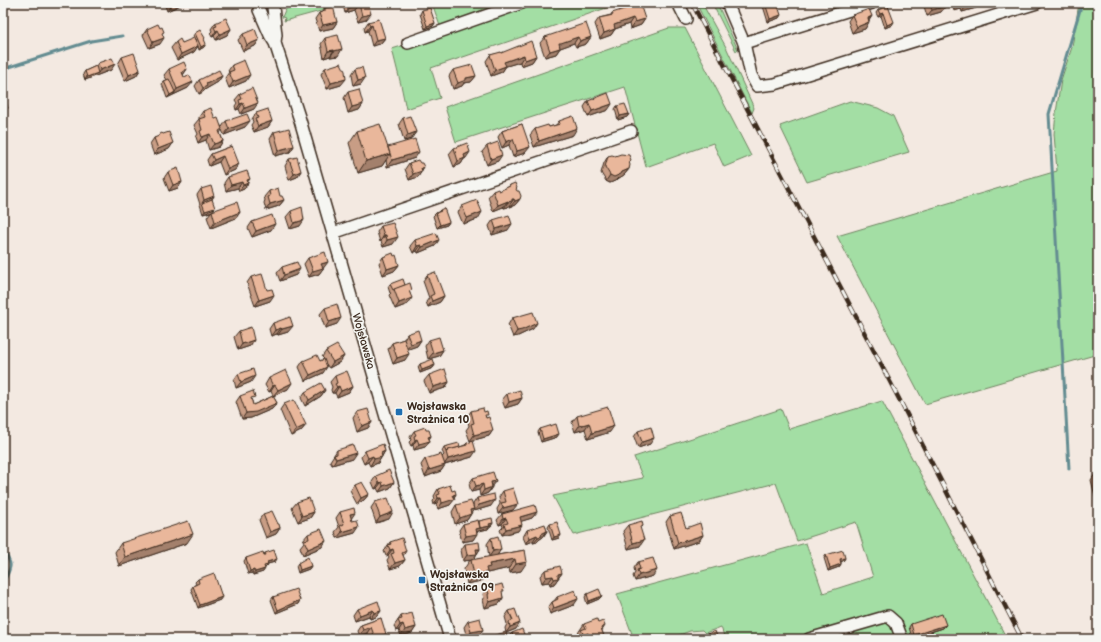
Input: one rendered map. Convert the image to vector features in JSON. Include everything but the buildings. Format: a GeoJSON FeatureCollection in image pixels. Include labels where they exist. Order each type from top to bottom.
{"type":"FeatureCollection","features":[{"type":"Feature","properties":{"kind":"street"},"geometry":{"type":"LineString","coordinates":[[408,43],[522,3]]}},
{"type":"Feature","properties":{"kind":"street"},"geometry":{"type":"LineString","coordinates":[[678,3],[686,19]]}},
{"type":"Feature","properties":{"kind":"street"},"geometry":{"type":"LineString","coordinates":[[727,3],[744,43],[751,75],[757,86],[775,84],[1037,3]]}},
{"type":"Feature","properties":{"kind":"street"},"geometry":{"type":"LineString","coordinates":[[744,43],[872,3]]}},
{"type":"Feature","properties":{"kind":"street"},"geometry":{"type":"LineString","coordinates":[[256,6],[263,11],[268,11],[274,5]]}},
{"type":"Feature","properties":{"kind":"street","name":"Wojsławska"},"geometry":{"type":"LineString","coordinates":[[274,5],[276,35],[275,43]]}},
{"type":"Feature","properties":{"kind":"street","name":"Wojsławska"},"geometry":{"type":"LineString","coordinates":[[256,6],[275,43],[300,120],[450,639]]}},
{"type":"Feature","properties":{"kind":"street"},"geometry":{"type":"LineString","coordinates":[[333,233],[631,131]]}},
{"type":"Feature","properties":{"kind":"street"},"geometry":{"type":"LineString","coordinates":[[809,639],[888,616],[896,623],[902,639]]}},
{"type":"Feature","properties":{"kind":"green space"},"geometry":{"type":"Polygon","coordinates":[[[294,3],[350,3],[284,21],[285,18],[282,17],[285,10],[294,3]]]}},
{"type":"Feature","properties":{"kind":"green space"},"geometry":{"type":"Polygon","coordinates":[[[432,3],[517,3],[441,29],[432,3]]]}},
{"type":"Feature","properties":{"kind":"green space"},"geometry":{"type":"Polygon","coordinates":[[[530,3],[621,3],[431,68],[440,98],[406,109],[392,49],[530,3]]]}},
{"type":"Feature","properties":{"kind":"green space"},"geometry":{"type":"Polygon","coordinates":[[[696,3],[702,3],[727,49],[754,108],[752,113],[696,3]]]}},
{"type":"Feature","properties":{"kind":"green space"},"geometry":{"type":"Polygon","coordinates":[[[712,3],[717,3],[738,50],[736,51],[712,3]]]}},
{"type":"Feature","properties":{"kind":"green space"},"geometry":{"type":"Polygon","coordinates":[[[1079,3],[1098,3],[1098,354],[925,404],[837,236],[1057,171],[1054,134],[1056,113],[1061,80],[1072,47],[1079,3]]]}},
{"type":"Feature","properties":{"kind":"green space"},"geometry":{"type":"Polygon","coordinates":[[[669,28],[685,28],[751,156],[724,167],[713,143],[646,167],[625,87],[456,142],[445,107],[669,28]]]}},
{"type":"Feature","properties":{"kind":"green space"},"geometry":{"type":"Polygon","coordinates":[[[850,101],[878,108],[893,116],[909,152],[807,182],[780,126],[850,101]]]}},
{"type":"Feature","properties":{"kind":"green space"},"geometry":{"type":"Polygon","coordinates":[[[882,401],[1007,639],[725,639],[721,627],[705,633],[702,630],[690,631],[669,639],[634,639],[617,594],[806,543],[823,593],[873,577],[856,522],[797,541],[776,483],[574,535],[553,496],[643,478],[634,457],[781,409],[789,429],[882,401]]]}},
{"type":"Feature","properties":{"kind":"waterway"},"geometry":{"type":"LineString","coordinates":[[1069,469],[1049,114],[1082,3]]}},
{"type":"Feature","properties":{"kind":"waterway"},"geometry":{"type":"LineString","coordinates":[[3,69],[91,41],[122,36]]}},
{"type":"Feature","properties":{"kind":"waterway"},"geometry":{"type":"LineString","coordinates":[[3,550],[10,563],[8,573],[3,583]]}},
{"type":"Feature","properties":{"kind":"railway"},"geometry":{"type":"LineString","coordinates":[[692,3],[898,397],[1022,639]]}},
{"type":"Feature","properties":{"kind":"place","name":"Wojsławska Strażnica 10"},"geometry":{"type":"Point","coordinates":[399,412]}},
{"type":"Feature","properties":{"kind":"place","name":"Wojsławska Strażnica 09"},"geometry":{"type":"Point","coordinates":[422,580]}}]}
